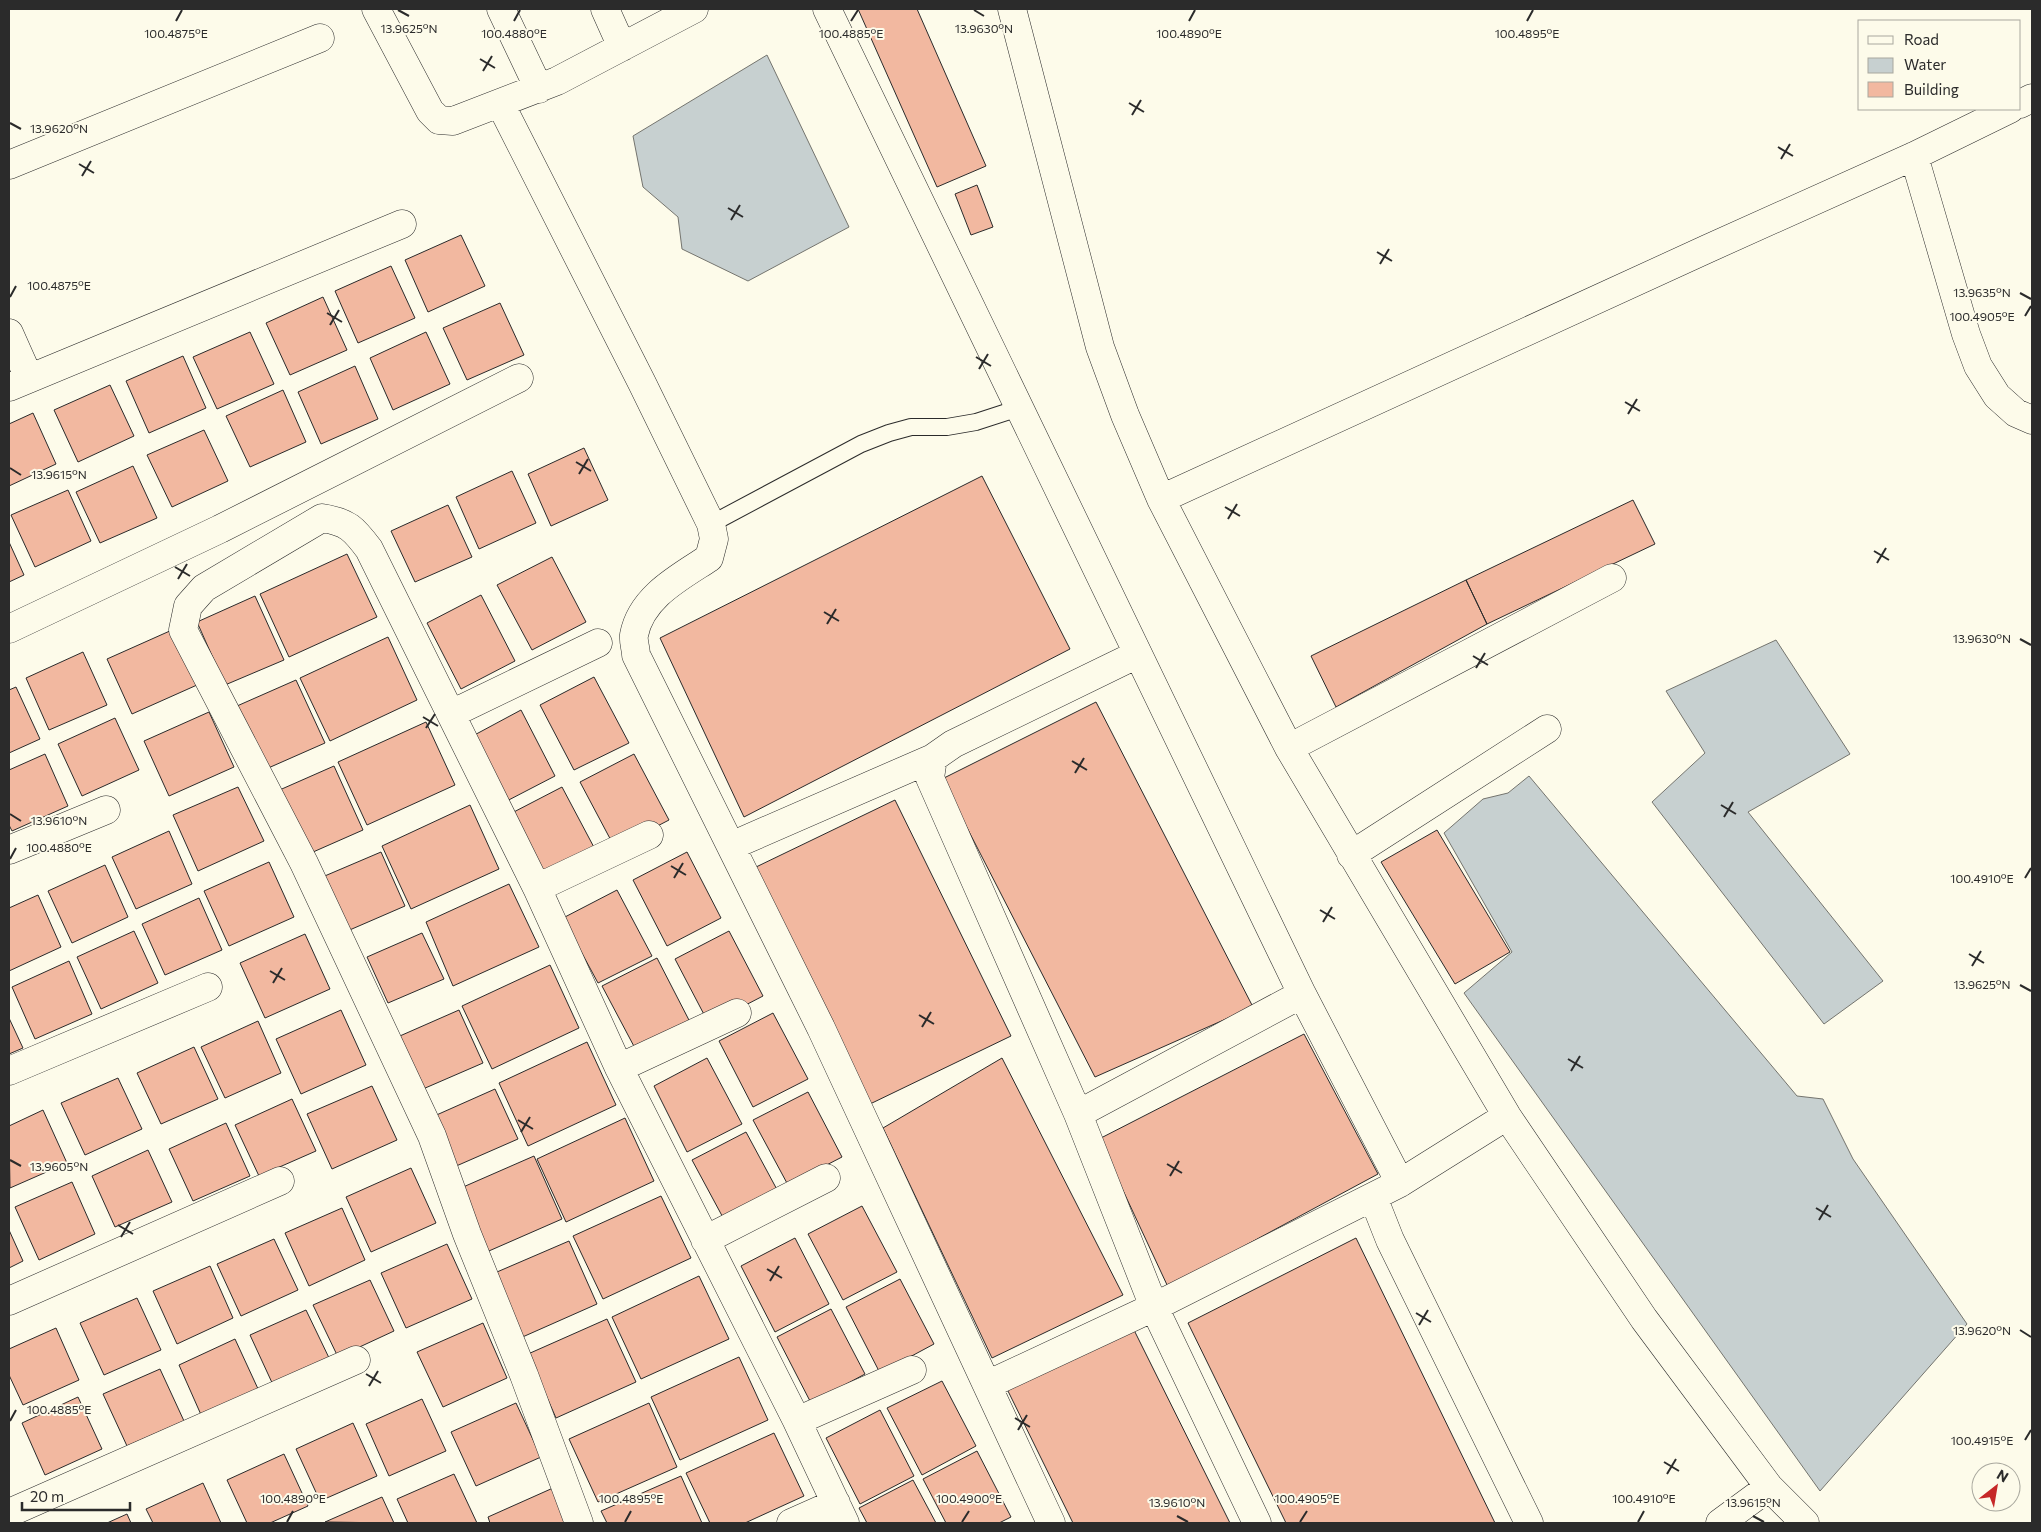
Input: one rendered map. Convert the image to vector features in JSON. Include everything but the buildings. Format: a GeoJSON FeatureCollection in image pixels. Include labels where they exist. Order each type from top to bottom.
{"type":"FeatureCollection","features":[{"type":"Feature","properties":{"kind":"street"},"geometry":{"type":"LineString","coordinates":[[376,9],[430,111],[439,120],[454,121],[557,81],[694,9]]}},
{"type":"Feature","properties":{"kind":"street"},"geometry":{"type":"LineString","coordinates":[[501,9],[539,89]]}},
{"type":"Feature","properties":{"kind":"street"},"geometry":{"type":"LineString","coordinates":[[606,9],[622,47]]}},
{"type":"Feature","properties":{"kind":"street"},"geometry":{"type":"LineString","coordinates":[[827,9],[1302,994],[1400,1183]]}},
{"type":"Feature","properties":{"kind":"street"},"geometry":{"type":"LineString","coordinates":[[1012,9],[1100,347],[1125,415],[1161,499],[1289,748],[1507,1116],[1644,1319],[1769,1488],[1805,1523]]}},
{"type":"Feature","properties":{"kind":"street"},"geometry":{"type":"LineString","coordinates":[[9,165],[320,38]]}},
{"type":"Feature","properties":{"kind":"street"},"geometry":{"type":"LineString","coordinates":[[500,103],[711,524],[714,539],[709,558],[657,594],[647,607],[634,636],[636,655],[821,1028],[1051,1523]]}},
{"type":"Feature","properties":{"kind":"street"},"geometry":{"type":"LineString","coordinates":[[1161,499],[1914,156],[2008,110]]}},
{"type":"Feature","properties":{"kind":"street"},"geometry":{"type":"LineString","coordinates":[[1914,156],[1966,334],[1978,366],[1997,396],[2016,413],[2032,420]]}},
{"type":"Feature","properties":{"kind":"street"},"geometry":{"type":"LineString","coordinates":[[9,333],[19,383],[402,224]]}},
{"type":"Feature","properties":{"kind":"street"},"geometry":{"type":"LineString","coordinates":[[9,629],[220,529],[519,378]]}},
{"type":"Feature","properties":{"kind":"street"},"geometry":{"type":"LineString","coordinates":[[579,1523],[524,1375],[467,1234],[432,1136],[304,863],[183,630],[188,606],[204,588],[322,518],[341,521],[356,532],[369,549],[537,888],[619,1068],[797,1421],[840,1513],[791,1523]]}},
{"type":"Feature","properties":{"kind":"street"},"geometry":{"type":"LineString","coordinates":[[1289,748],[1612,578]]}},
{"type":"Feature","properties":{"kind":"street"},"geometry":{"type":"LineString","coordinates":[[451,714],[598,643]]}},
{"type":"Feature","properties":{"kind":"street"},"geometry":{"type":"LineString","coordinates":[[731,846],[933,758],[953,744],[1138,654]]}},
{"type":"Feature","properties":{"kind":"street"},"geometry":{"type":"LineString","coordinates":[[1351,855],[1547,729]]}},
{"type":"Feature","properties":{"kind":"street"},"geometry":{"type":"LineString","coordinates":[[933,758],[930,778],[1078,1114],[1154,1307],[1257,1523]]}},
{"type":"Feature","properties":{"kind":"street"},"geometry":{"type":"LineString","coordinates":[[9,850],[106,810]]}},
{"type":"Feature","properties":{"kind":"street"},"geometry":{"type":"LineString","coordinates":[[537,888],[649,834]]}},
{"type":"Feature","properties":{"kind":"street"},"geometry":{"type":"LineString","coordinates":[[9,1071],[208,987]]}},
{"type":"Feature","properties":{"kind":"street"},"geometry":{"type":"LineString","coordinates":[[1078,1114],[1302,994]]}},
{"type":"Feature","properties":{"kind":"street"},"geometry":{"type":"LineString","coordinates":[[619,1068],[738,1013]]}},
{"type":"Feature","properties":{"kind":"street"},"geometry":{"type":"LineString","coordinates":[[987,1385],[1154,1307],[1373,1197],[1400,1183],[1507,1116]]}},
{"type":"Feature","properties":{"kind":"street"},"geometry":{"type":"LineString","coordinates":[[705,1240],[826,1178]]}},
{"type":"Feature","properties":{"kind":"street"},"geometry":{"type":"LineString","coordinates":[[9,1301],[280,1181]]}},
{"type":"Feature","properties":{"kind":"street"},"geometry":{"type":"LineString","coordinates":[[1373,1197],[1390,1240],[1529,1523]]}},
{"type":"Feature","properties":{"kind":"street"},"geometry":{"type":"LineString","coordinates":[[9,1513],[356,1360]]}},
{"type":"Feature","properties":{"kind":"street"},"geometry":{"type":"LineString","coordinates":[[797,1421],[912,1370]]}},
{"type":"Feature","properties":{"kind":"street"},"geometry":{"type":"LineString","coordinates":[[1720,1523],[1769,1488]]}},
{"type":"Feature","properties":{"kind":"lane"},"geometry":{"type":"LineString","coordinates":[[711,524],[861,444],[889,433],[911,427],[948,427],[976,422],[1019,408]]}},
{"type":"Feature","properties":{"kind":"water"},"geometry":{"type":"Polygon","coordinates":[[[767,55],[849,227],[748,281],[682,249],[678,217],[643,187],[633,136],[767,55]]]}},
{"type":"Feature","properties":{"kind":"water"},"geometry":{"type":"Polygon","coordinates":[[[1776,640],[1850,754],[1748,812],[1883,981],[1824,1024],[1652,802],[1705,753],[1666,691],[1776,640]]]}},
{"type":"Feature","properties":{"kind":"water"},"geometry":{"type":"Polygon","coordinates":[[[1529,776],[1797,1096],[1823,1099],[1853,1159],[1967,1324],[1820,1491],[1464,993],[1512,952],[1444,833],[1483,799],[1508,793],[1529,776]]]}}]}
